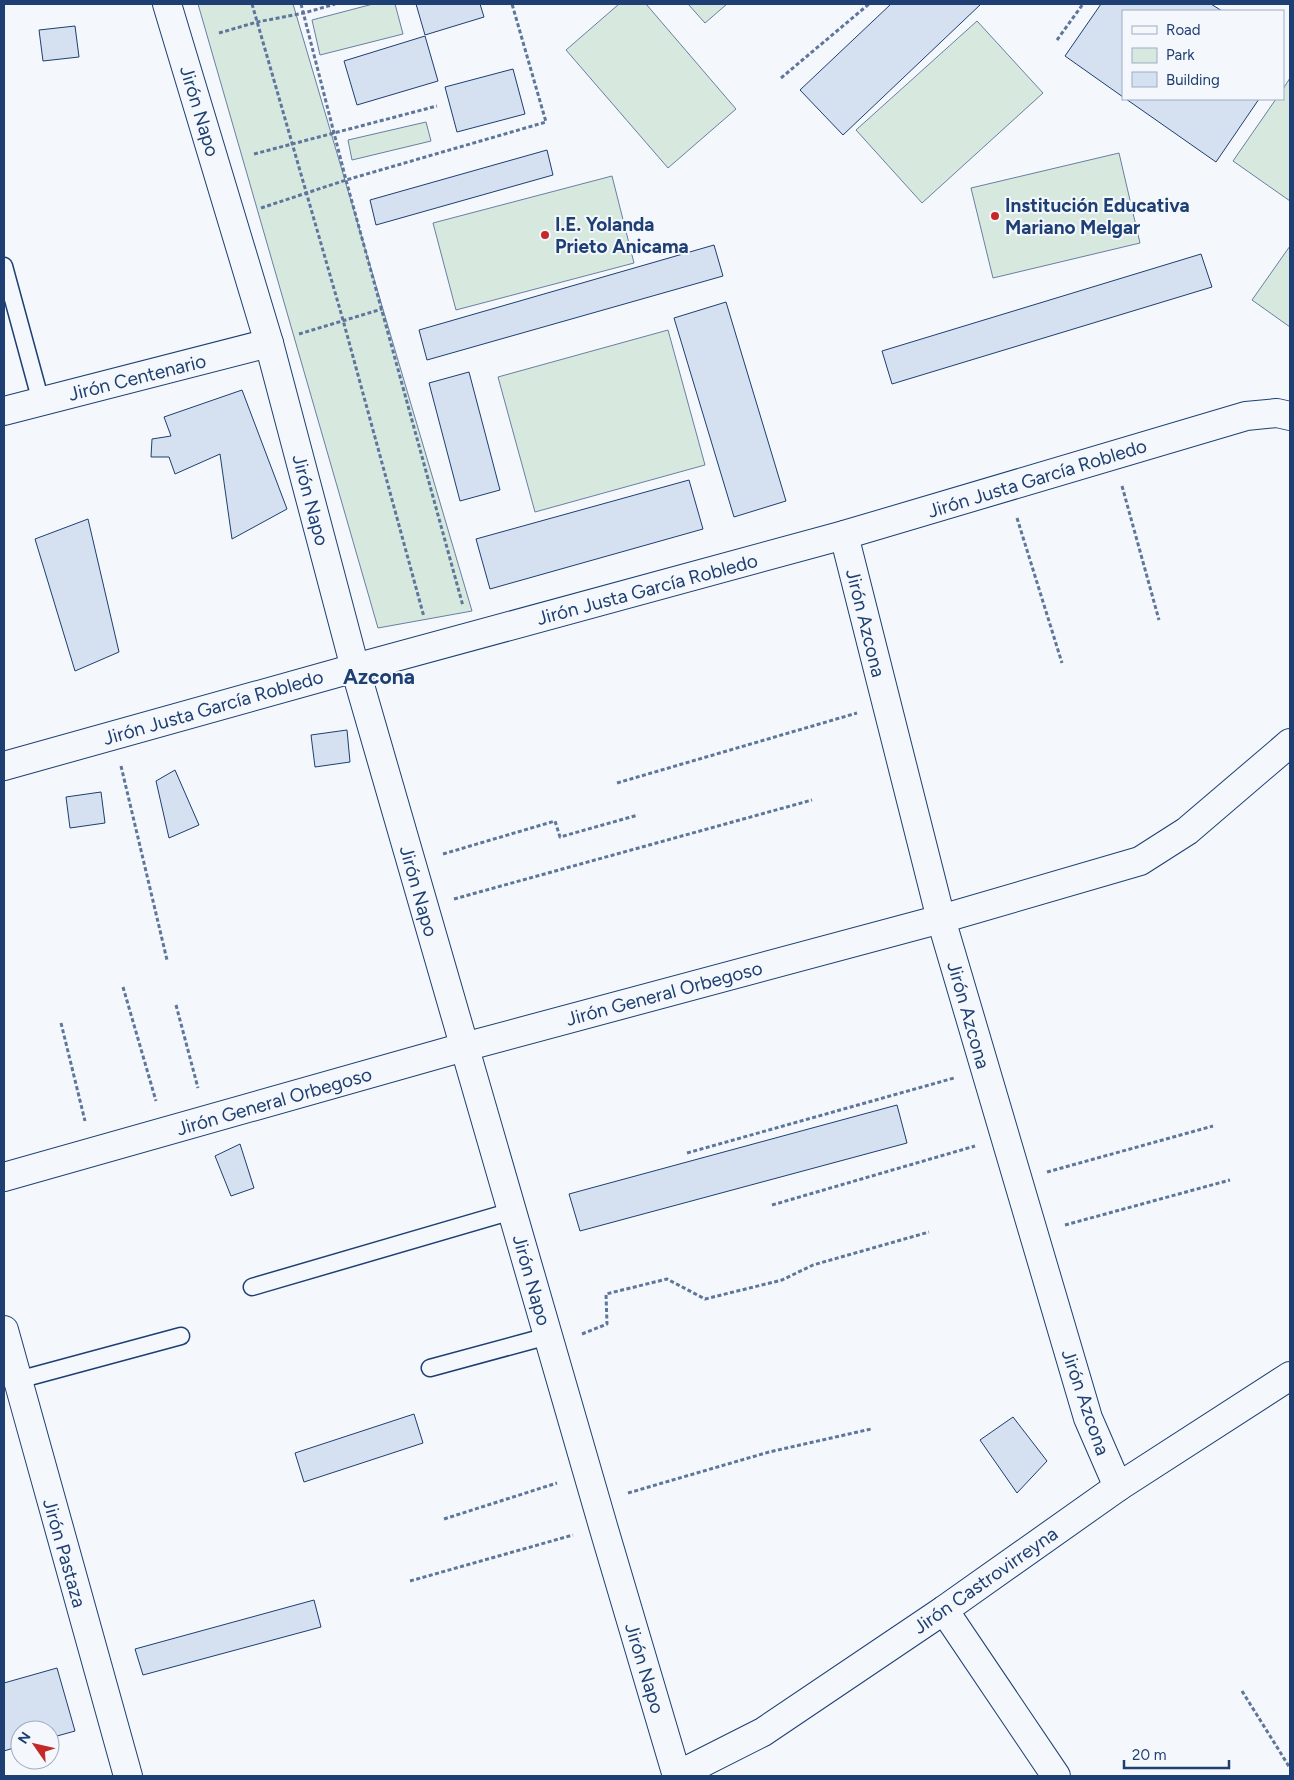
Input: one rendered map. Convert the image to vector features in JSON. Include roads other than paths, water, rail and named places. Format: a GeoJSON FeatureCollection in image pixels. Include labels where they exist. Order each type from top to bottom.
{"type":"FeatureCollection","features":[{"type":"Feature","properties":{"kind":"street","name":"Jirón Napo"},"geometry":{"type":"LineString","coordinates":[[168,4],[269,343],[355,668],[676,1776]]}},
{"type":"Feature","properties":{"kind":"street","name":"Jirón Centenario"},"geometry":{"type":"LineString","coordinates":[[4,411],[269,343]]}},
{"type":"Feature","properties":{"kind":"street","name":"Jirón Justa García Robledo"},"geometry":{"type":"LineString","coordinates":[[4,766],[844,535],[1246,416],[1277,413],[1290,416]]}},
{"type":"Feature","properties":{"kind":"street","name":"Jirón Azcona"},"geometry":{"type":"LineString","coordinates":[[844,535],[940,918],[1088,1418],[1118,1487]]}},
{"type":"Feature","properties":{"kind":"street","name":"Jirón General Orbegoso"},"geometry":{"type":"LineString","coordinates":[[4,1177],[464,1047],[1140,862],[1187,831],[1290,743]]}},
{"type":"Feature","properties":{"kind":"street","name":"Jirón Pastaza"},"geometry":{"type":"LineString","coordinates":[[4,1330],[128,1776]]}},
{"type":"Feature","properties":{"kind":"street","name":"Jirón Castrovirreyna"},"geometry":{"type":"LineString","coordinates":[[676,1776],[763,1732],[944,1610],[1118,1487],[1290,1376]]}},
{"type":"Feature","properties":{"kind":"street"},"geometry":{"type":"LineString","coordinates":[[944,1610],[1056,1776]]}},
{"type":"Feature","properties":{"kind":"lane"},"geometry":{"type":"LineString","coordinates":[[4,266],[41,402]]}},
{"type":"Feature","properties":{"kind":"lane"},"geometry":{"type":"LineString","coordinates":[[252,1287],[512,1211]]}},
{"type":"Feature","properties":{"kind":"lane"},"geometry":{"type":"LineString","coordinates":[[18,1380],[181,1336]]}},
{"type":"Feature","properties":{"kind":"lane"},"geometry":{"type":"LineString","coordinates":[[430,1368],[549,1341]]}},
{"type":"Feature","properties":{"kind":"place","name":"Institución Educativa Mariano Melgar"},"geometry":{"type":"Point","coordinates":[995,216]}},
{"type":"Feature","properties":{"kind":"place","name":"I.E. Yolanda Prieto Anicama"},"geometry":{"type":"Point","coordinates":[545,235]}},
{"type":"Feature","properties":{"kind":"district","name":"Azcona"},"geometry":{"type":"Point","coordinates":[379,677]}}]}
